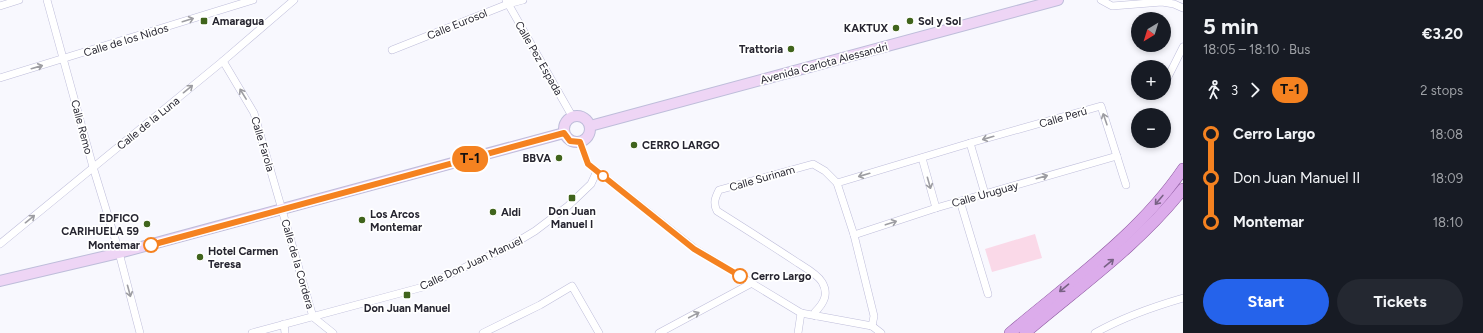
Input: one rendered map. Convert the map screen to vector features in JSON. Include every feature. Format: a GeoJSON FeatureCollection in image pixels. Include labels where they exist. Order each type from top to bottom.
{"type":"FeatureCollection","features":[{"type":"Feature","properties":{"kind":"main road","name":"Avenida Carlota Alessandri"},"geometry":{"type":"LineString","coordinates":[[590,126],[1058,0]]}},
{"type":"Feature","properties":{"kind":"main road"},"geometry":{"type":"LineString","coordinates":[[572,116],[583,117],[590,126],[589,136],[580,142],[570,141],[564,133],[564,124],[568,118],[572,116]]}},
{"type":"Feature","properties":{"kind":"main road"},"geometry":{"type":"LineString","coordinates":[[0,281],[119,253],[283,210],[564,133]]}},
{"type":"Feature","properties":{"kind":"main road"},"geometry":{"type":"LineString","coordinates":[[1010,333],[1128,234],[1158,201],[1183,169]]}},
{"type":"Feature","properties":{"kind":"main road"},"geometry":{"type":"LineString","coordinates":[[1025,333],[1134,242],[1167,209],[1183,189]]}},
{"type":"Feature","properties":{"kind":"street"},"geometry":{"type":"LineString","coordinates":[[0,6],[19,0]]}},
{"type":"Feature","properties":{"kind":"street","name":"Calle Remo"},"geometry":{"type":"LineString","coordinates":[[47,0],[93,167],[119,253],[140,333]]}},
{"type":"Feature","properties":{"kind":"street","name":"Calle de los Nidos"},"geometry":{"type":"LineString","coordinates":[[0,78],[253,0]]}},
{"type":"Feature","properties":{"kind":"street","name":"Calle de la Luna"},"geometry":{"type":"LineString","coordinates":[[0,244],[294,0]]}},
{"type":"Feature","properties":{"kind":"street","name":"Calle Eurosol"},"geometry":{"type":"LineString","coordinates":[[392,50],[507,2],[523,0]]}},
{"type":"Feature","properties":{"kind":"street"},"geometry":{"type":"LineString","coordinates":[[1101,0],[1112,6],[1162,2],[1174,4],[1183,8]]}},
{"type":"Feature","properties":{"kind":"street","name":"Calle Pez Espada"},"geometry":{"type":"LineString","coordinates":[[507,2],[572,116]]}},
{"type":"Feature","properties":{"kind":"street"},"geometry":{"type":"LineString","coordinates":[[1171,71],[1183,46]]}},
{"type":"Feature","properties":{"kind":"street","name":"Calle Farola"},"geometry":{"type":"LineString","coordinates":[[222,61],[254,113],[283,210]]}},
{"type":"Feature","properties":{"kind":"street","name":"Calle Perú"},"geometry":{"type":"LineString","coordinates":[[837,183],[1101,106],[1126,185]]}},
{"type":"Feature","properties":{"kind":"street"},"geometry":{"type":"LineString","coordinates":[[580,142],[588,164],[694,249],[800,313],[872,326],[881,333]]}},
{"type":"Feature","properties":{"kind":"street"},"geometry":{"type":"LineString","coordinates":[[970,143],[985,194]]}},
{"type":"Feature","properties":{"kind":"street","name":"Calle Uruguay"},"geometry":{"type":"LineString","coordinates":[[854,235],[936,208],[1117,156]]}},
{"type":"Feature","properties":{"kind":"street"},"geometry":{"type":"LineString","coordinates":[[922,158],[936,208]]}},
{"type":"Feature","properties":{"kind":"street","name":"Calle Surinam"},"geometry":{"type":"LineString","coordinates":[[816,316],[815,312],[824,301],[826,294],[822,281],[765,240],[717,211],[715,206],[715,198],[719,190],[813,164],[825,171],[837,183],[854,235],[874,316],[872,326]]}},
{"type":"Feature","properties":{"kind":"street","name":"Calle Don Juan Manuel"},"geometry":{"type":"LineString","coordinates":[[252,333],[423,287],[510,246],[535,231],[568,206],[591,184],[597,171]]}},
{"type":"Feature","properties":{"kind":"street"},"geometry":{"type":"LineString","coordinates":[[960,201],[988,294]]}},
{"type":"Feature","properties":{"kind":"street","name":"Calle de la Cordera"},"geometry":{"type":"LineString","coordinates":[[283,210],[312,317],[333,333]]}},
{"type":"Feature","properties":{"kind":"street"},"geometry":{"type":"LineString","coordinates":[[659,333],[752,283]]}},
{"type":"Feature","properties":{"kind":"street"},"geometry":{"type":"LineString","coordinates":[[483,333],[572,286],[599,333]]}},
{"type":"Feature","properties":{"kind":"street"},"geometry":{"type":"LineString","coordinates":[[1096,333],[1148,308],[1183,298]]}},
{"type":"Feature","properties":{"kind":"street"},"geometry":{"type":"LineString","coordinates":[[798,333],[800,313]]}},
{"type":"Feature","properties":{"kind":"street"},"geometry":{"type":"LineString","coordinates":[[284,324],[285,333]]}},
{"type":"Feature","properties":{"kind":"shaded area"},"geometry":{"type":"Polygon","coordinates":[[[1035,234],[1042,258],[992,272],[985,249],[1035,234]]]}},
{"type":"Feature","properties":{"kind":"bus line","name":"T-1"},"geometry":{"type":"LineString","coordinates":[[151,245],[564,133],[570,141],[580,142],[588,164],[694,249],[740,276]]}},
{"type":"Feature","properties":{"kind":"place","name":"Amaragua"},"geometry":{"type":"Point","coordinates":[204,21]}},
{"type":"Feature","properties":{"kind":"place","name":"Sol y Sol"},"geometry":{"type":"Point","coordinates":[910,21]}},
{"type":"Feature","properties":{"kind":"place","name":"KAKTUX"},"geometry":{"type":"Point","coordinates":[896,28]}},
{"type":"Feature","properties":{"kind":"place","name":"Trattoria"},"geometry":{"type":"Point","coordinates":[791,49]}},
{"type":"Feature","properties":{"kind":"place","name":"CERRO LARGO"},"geometry":{"type":"Point","coordinates":[634,145]}},
{"type":"Feature","properties":{"kind":"place","name":"BBVA"},"geometry":{"type":"Point","coordinates":[559,158]}},
{"type":"Feature","properties":{"kind":"place","name":"Don Juan Manuel I"},"geometry":{"type":"Point","coordinates":[572,198]}},
{"type":"Feature","properties":{"kind":"place","name":"Aldi"},"geometry":{"type":"Point","coordinates":[493,212]}},
{"type":"Feature","properties":{"kind":"place","name":"Los Arcos Montemar"},"geometry":{"type":"Point","coordinates":[362,220]}},
{"type":"Feature","properties":{"kind":"place","name":"EDFICO CARIHUELA 59"},"geometry":{"type":"Point","coordinates":[147,224]}},
{"type":"Feature","properties":{"kind":"place","name":"Montemar"},"geometry":{"type":"Point","coordinates":[151,245]}},
{"type":"Feature","properties":{"kind":"place","name":"Hotel Carmen Teresa"},"geometry":{"type":"Point","coordinates":[200,257]}},
{"type":"Feature","properties":{"kind":"place","name":"Cerro Largo"},"geometry":{"type":"Point","coordinates":[740,276]}},
{"type":"Feature","properties":{"kind":"place","name":"Don Juan Manuel"},"geometry":{"type":"Point","coordinates":[407,295]}}]}
